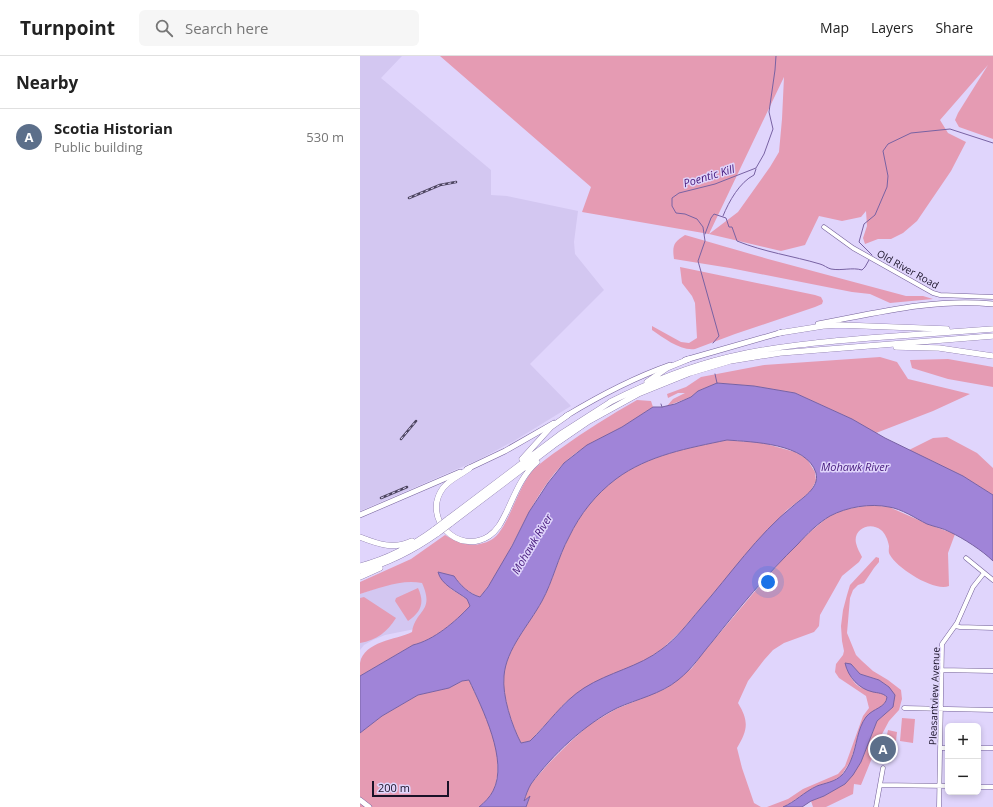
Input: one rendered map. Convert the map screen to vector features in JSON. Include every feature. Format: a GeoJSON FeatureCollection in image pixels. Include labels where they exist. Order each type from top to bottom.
{"type":"FeatureCollection","features":[{"type":"Feature","properties":{"kind":"highway"},"geometry":{"type":"LineString","coordinates":[[779,333],[839,325],[942,329],[993,329]]}},
{"type":"Feature","properties":{"kind":"highway"},"geometry":{"type":"LineString","coordinates":[[610,402],[655,381],[688,369],[729,357],[766,349],[814,343],[993,329]]}},
{"type":"Feature","properties":{"kind":"highway"},"geometry":{"type":"LineString","coordinates":[[360,566],[400,552],[436,531],[589,421],[625,400],[664,383],[703,369],[736,360],[767,354],[993,336]]}},
{"type":"Feature","properties":{"kind":"highway"},"geometry":{"type":"LineString","coordinates":[[850,347],[930,347],[993,356]]}},
{"type":"Feature","properties":{"kind":"highway"},"geometry":{"type":"LineString","coordinates":[[490,487],[568,429],[610,402],[644,384],[667,368],[689,359]]}},
{"type":"Feature","properties":{"kind":"highway"},"geometry":{"type":"LineString","coordinates":[[449,521],[525,456],[551,427],[568,415]]}},
{"type":"Feature","properties":{"kind":"highway"},"geometry":{"type":"LineString","coordinates":[[470,468],[449,482],[443,488],[437,500],[436,508],[440,523],[449,534],[459,540],[473,542],[486,538],[496,530],[528,471],[566,437]]}},
{"type":"Feature","properties":{"kind":"highway"},"geometry":{"type":"LineString","coordinates":[[360,537],[382,545],[395,546],[407,544],[436,531]]}},
{"type":"Feature","properties":{"kind":"highway"},"geometry":{"type":"LineString","coordinates":[[360,577],[404,557],[426,541],[436,531]]}},
{"type":"Feature","properties":{"kind":"highway"},"geometry":{"type":"LineString","coordinates":[[360,571],[393,560],[426,541]]}},
{"type":"Feature","properties":{"kind":"main road"},"geometry":{"type":"LineString","coordinates":[[360,515],[470,468],[505,451],[603,394],[636,378],[667,366],[779,333],[925,304],[960,302],[993,304]]}},
{"type":"Feature","properties":{"kind":"main road"},"geometry":{"type":"LineString","coordinates":[[360,800],[369,807]]}},
{"type":"Feature","properties":{"kind":"street","name":"Old River Road"},"geometry":{"type":"LineString","coordinates":[[824,227],[853,248],[933,293],[940,295],[993,296]]}},
{"type":"Feature","properties":{"kind":"street"},"geometry":{"type":"LineString","coordinates":[[966,558],[993,580]]}},
{"type":"Feature","properties":{"kind":"street","name":"Pleasantview Avenue"},"geometry":{"type":"LineString","coordinates":[[939,807],[942,644],[956,626],[973,588],[984,573]]}},
{"type":"Feature","properties":{"kind":"street"},"geometry":{"type":"LineString","coordinates":[[956,626],[993,628]]}},
{"type":"Feature","properties":{"kind":"street"},"geometry":{"type":"LineString","coordinates":[[941,670],[993,671]]}},
{"type":"Feature","properties":{"kind":"street"},"geometry":{"type":"LineString","coordinates":[[904,708],[993,710]]}},
{"type":"Feature","properties":{"kind":"street"},"geometry":{"type":"LineString","coordinates":[[940,748],[945,748]]}},
{"type":"Feature","properties":{"kind":"street"},"geometry":{"type":"LineString","coordinates":[[981,748],[993,748]]}},
{"type":"Feature","properties":{"kind":"street"},"geometry":{"type":"LineString","coordinates":[[876,807],[883,768]]}},
{"type":"Feature","properties":{"kind":"street"},"geometry":{"type":"LineString","coordinates":[[880,785],[945,786]]}},
{"type":"Feature","properties":{"kind":"street"},"geometry":{"type":"LineString","coordinates":[[981,786],[993,787]]}},
{"type":"Feature","properties":{"kind":"shaded area"},"geometry":{"type":"Polygon","coordinates":[[[360,56],[402,56],[381,78],[491,170],[491,195],[507,196],[578,211],[574,242],[575,254],[604,290],[530,364],[571,406],[514,441],[478,460],[360,511],[360,56]]]}},
{"type":"Feature","properties":{"kind":"shaded area"},"geometry":{"type":"Polygon","coordinates":[[[440,56],[993,56],[993,139],[959,127],[955,120],[988,65],[940,120],[948,133],[966,142],[951,171],[917,221],[903,233],[891,239],[878,239],[865,244],[863,238],[867,226],[866,211],[861,217],[842,221],[819,216],[805,245],[781,251],[709,234],[582,212],[591,187],[440,56]],[[784,77],[709,234],[738,212],[779,152],[784,77]]]}},
{"type":"Feature","properties":{"kind":"shaded area"},"geometry":{"type":"Polygon","coordinates":[[[685,235],[906,296],[923,296],[933,299],[890,303],[870,294],[674,259],[673,250],[675,244],[685,235]]]}},
{"type":"Feature","properties":{"kind":"shaded area"},"geometry":{"type":"Polygon","coordinates":[[[680,267],[815,295],[821,297],[823,301],[822,304],[815,307],[695,349],[684,348],[672,343],[652,330],[652,326],[681,342],[689,343],[697,338],[695,303],[692,296],[682,283],[680,267]]]}},
{"type":"Feature","properties":{"kind":"shaded area"},"geometry":{"type":"Polygon","coordinates":[[[880,357],[897,362],[908,379],[970,394],[933,411],[876,433],[852,419],[795,393],[754,386],[717,383],[698,391],[691,397],[667,406],[673,399],[685,393],[678,393],[668,398],[667,394],[686,387],[701,377],[764,365],[880,357]]]}},
{"type":"Feature","properties":{"kind":"shaded area"},"geometry":{"type":"Polygon","coordinates":[[[948,359],[993,367],[993,387],[948,379],[912,368],[910,360],[948,359]]]}},
{"type":"Feature","properties":{"kind":"shaded area"},"geometry":{"type":"Polygon","coordinates":[[[637,400],[651,401],[653,407],[626,425],[591,443],[563,464],[550,479],[529,512],[502,565],[480,597],[465,588],[454,576],[438,572],[451,589],[467,599],[470,606],[451,624],[436,635],[421,643],[413,645],[360,676],[360,663],[368,650],[382,642],[412,632],[414,624],[426,605],[426,600],[422,583],[398,583],[360,594],[360,582],[411,559],[445,535],[456,541],[473,545],[485,543],[491,540],[503,527],[523,485],[535,468],[588,430],[637,400]]]}},
{"type":"Feature","properties":{"kind":"shaded area"},"geometry":{"type":"Polygon","coordinates":[[[947,437],[977,453],[993,468],[993,495],[963,476],[909,450],[933,438],[947,437]]]}},
{"type":"Feature","properties":{"kind":"shaded area"},"geometry":{"type":"Polygon","coordinates":[[[727,440],[763,443],[795,452],[807,459],[815,472],[816,481],[810,492],[787,510],[757,542],[682,630],[663,648],[645,661],[612,675],[566,702],[530,741],[521,743],[514,728],[506,701],[504,676],[506,666],[513,647],[546,593],[565,545],[583,512],[595,498],[616,479],[642,464],[669,454],[727,440]]]}},
{"type":"Feature","properties":{"kind":"shaded area"},"geometry":{"type":"Polygon","coordinates":[[[871,505],[889,507],[955,534],[948,553],[949,586],[934,586],[916,578],[900,566],[889,554],[887,539],[884,533],[877,527],[867,526],[860,530],[857,534],[856,543],[862,557],[859,562],[842,576],[820,615],[819,626],[814,632],[784,643],[773,650],[748,681],[738,703],[742,709],[746,726],[737,748],[754,803],[761,807],[526,807],[530,797],[524,801],[530,785],[549,763],[589,725],[616,709],[665,689],[676,681],[692,668],[761,584],[789,552],[810,532],[829,516],[847,509],[871,505]]]}},
{"type":"Feature","properties":{"kind":"shaded area"},"geometry":{"type":"Polygon","coordinates":[[[876,557],[879,558],[879,562],[864,583],[858,585],[853,590],[850,598],[847,633],[856,655],[873,671],[901,690],[902,699],[899,710],[889,721],[881,736],[861,785],[854,784],[853,794],[826,807],[813,807],[811,801],[824,796],[845,784],[861,762],[877,721],[893,707],[889,687],[879,680],[860,674],[851,664],[846,668],[855,683],[864,689],[884,694],[887,697],[886,702],[866,717],[859,732],[851,760],[841,776],[829,783],[816,786],[783,807],[767,807],[788,799],[803,789],[838,774],[845,766],[863,716],[869,708],[866,696],[839,678],[835,672],[836,664],[843,655],[844,651],[841,626],[843,610],[850,585],[876,557]]]}},
{"type":"Feature","properties":{"kind":"shaded area"},"geometry":{"type":"Polygon","coordinates":[[[400,580],[423,580],[435,610],[415,629],[385,635],[364,645],[360,650],[360,594],[400,580]]]}},
{"type":"Feature","properties":{"kind":"shaded area"},"geometry":{"type":"Polygon","coordinates":[[[418,588],[421,598],[419,611],[408,621],[395,601],[396,598],[418,588]]]}},
{"type":"Feature","properties":{"kind":"shaded area"},"geometry":{"type":"Polygon","coordinates":[[[364,597],[396,618],[381,635],[372,640],[360,643],[360,598],[364,597]]]}},
{"type":"Feature","properties":{"kind":"shaded area"},"geometry":{"type":"Polygon","coordinates":[[[469,680],[488,722],[495,742],[498,764],[497,779],[489,798],[479,807],[360,807],[360,733],[382,716],[418,695],[449,688],[462,681],[469,680]]]}},
{"type":"Feature","properties":{"kind":"shaded area"},"geometry":{"type":"Polygon","coordinates":[[[902,718],[915,719],[913,743],[900,741],[902,718]]]}},
{"type":"Feature","properties":{"kind":"shaded area"},"geometry":{"type":"Polygon","coordinates":[[[888,730],[897,732],[896,741],[886,739],[888,730]]]}},
{"type":"Feature","properties":{"kind":"water","name":"Mohawk River"},"geometry":{"type":"Polygon","coordinates":[[[717,383],[754,386],[795,393],[852,419],[885,438],[963,476],[993,495],[993,561],[967,541],[945,529],[927,524],[894,508],[874,505],[866,506],[851,508],[830,516],[813,529],[775,567],[683,675],[664,689],[617,708],[605,715],[581,731],[559,751],[531,784],[524,801],[530,796],[526,807],[479,807],[487,800],[493,791],[497,779],[498,765],[496,750],[487,720],[469,680],[462,681],[449,688],[418,695],[382,716],[360,733],[360,676],[413,645],[421,643],[436,635],[451,624],[470,606],[467,599],[450,588],[440,577],[438,572],[454,576],[465,589],[480,597],[488,587],[512,546],[529,512],[548,483],[564,463],[587,445],[622,427],[653,407],[662,407],[675,404],[691,397],[698,391],[717,383]],[[727,440],[655,458],[628,471],[609,485],[583,512],[565,545],[542,601],[513,647],[506,666],[504,684],[506,702],[511,720],[521,743],[530,741],[562,706],[584,688],[594,682],[644,660],[667,645],[687,625],[756,542],[780,517],[813,488],[817,478],[816,473],[811,463],[802,455],[778,446],[764,443],[727,440]]]}},
{"type":"Feature","properties":{"kind":"water"},"geometry":{"type":"Polygon","coordinates":[[[845,663],[851,664],[860,674],[879,680],[889,687],[895,695],[893,707],[877,721],[861,762],[845,784],[802,807],[783,807],[812,788],[833,781],[842,775],[851,760],[863,722],[869,714],[882,706],[886,701],[887,697],[884,695],[863,688],[855,682],[851,678],[845,663]]]}},
{"type":"Feature","properties":{"kind":"waterway","name":"Poentic Kill"},"geometry":{"type":"LineString","coordinates":[[713,343],[719,336],[698,261],[705,241],[703,227],[697,219],[685,214],[676,213],[672,206],[672,198],[679,193],[715,184],[756,168],[764,154],[773,129],[769,112],[776,56]]}},
{"type":"Feature","properties":{"kind":"waterway"},"geometry":{"type":"LineString","coordinates":[[872,255],[859,242],[864,224],[875,215],[887,187],[888,176],[883,151],[888,144],[911,133],[950,129],[993,143]]}},
{"type":"Feature","properties":{"kind":"waterway"},"geometry":{"type":"LineString","coordinates":[[723,216],[728,204],[736,192],[744,182],[754,175],[756,169]]}},
{"type":"Feature","properties":{"kind":"waterway"},"geometry":{"type":"LineString","coordinates":[[705,234],[714,214],[726,218],[729,227],[732,227],[737,241],[758,248],[821,264],[830,269],[862,270],[869,260]]}},
{"type":"Feature","properties":{"kind":"waterway","name":"Poentic Kill"},"geometry":{"type":"LineString","coordinates":[[715,374],[717,383]]}},
{"type":"Feature","properties":{"kind":"railway"},"geometry":{"type":"LineString","coordinates":[[409,198],[440,185],[456,182]]}},
{"type":"Feature","properties":{"kind":"railway"},"geometry":{"type":"LineString","coordinates":[[401,439],[416,421]]}},
{"type":"Feature","properties":{"kind":"railway"},"geometry":{"type":"LineString","coordinates":[[381,498],[407,487]]}},
{"type":"Feature","properties":{"kind":"place","name":"Scotia Historian"},"geometry":{"type":"Point","coordinates":[883,749]}}]}
